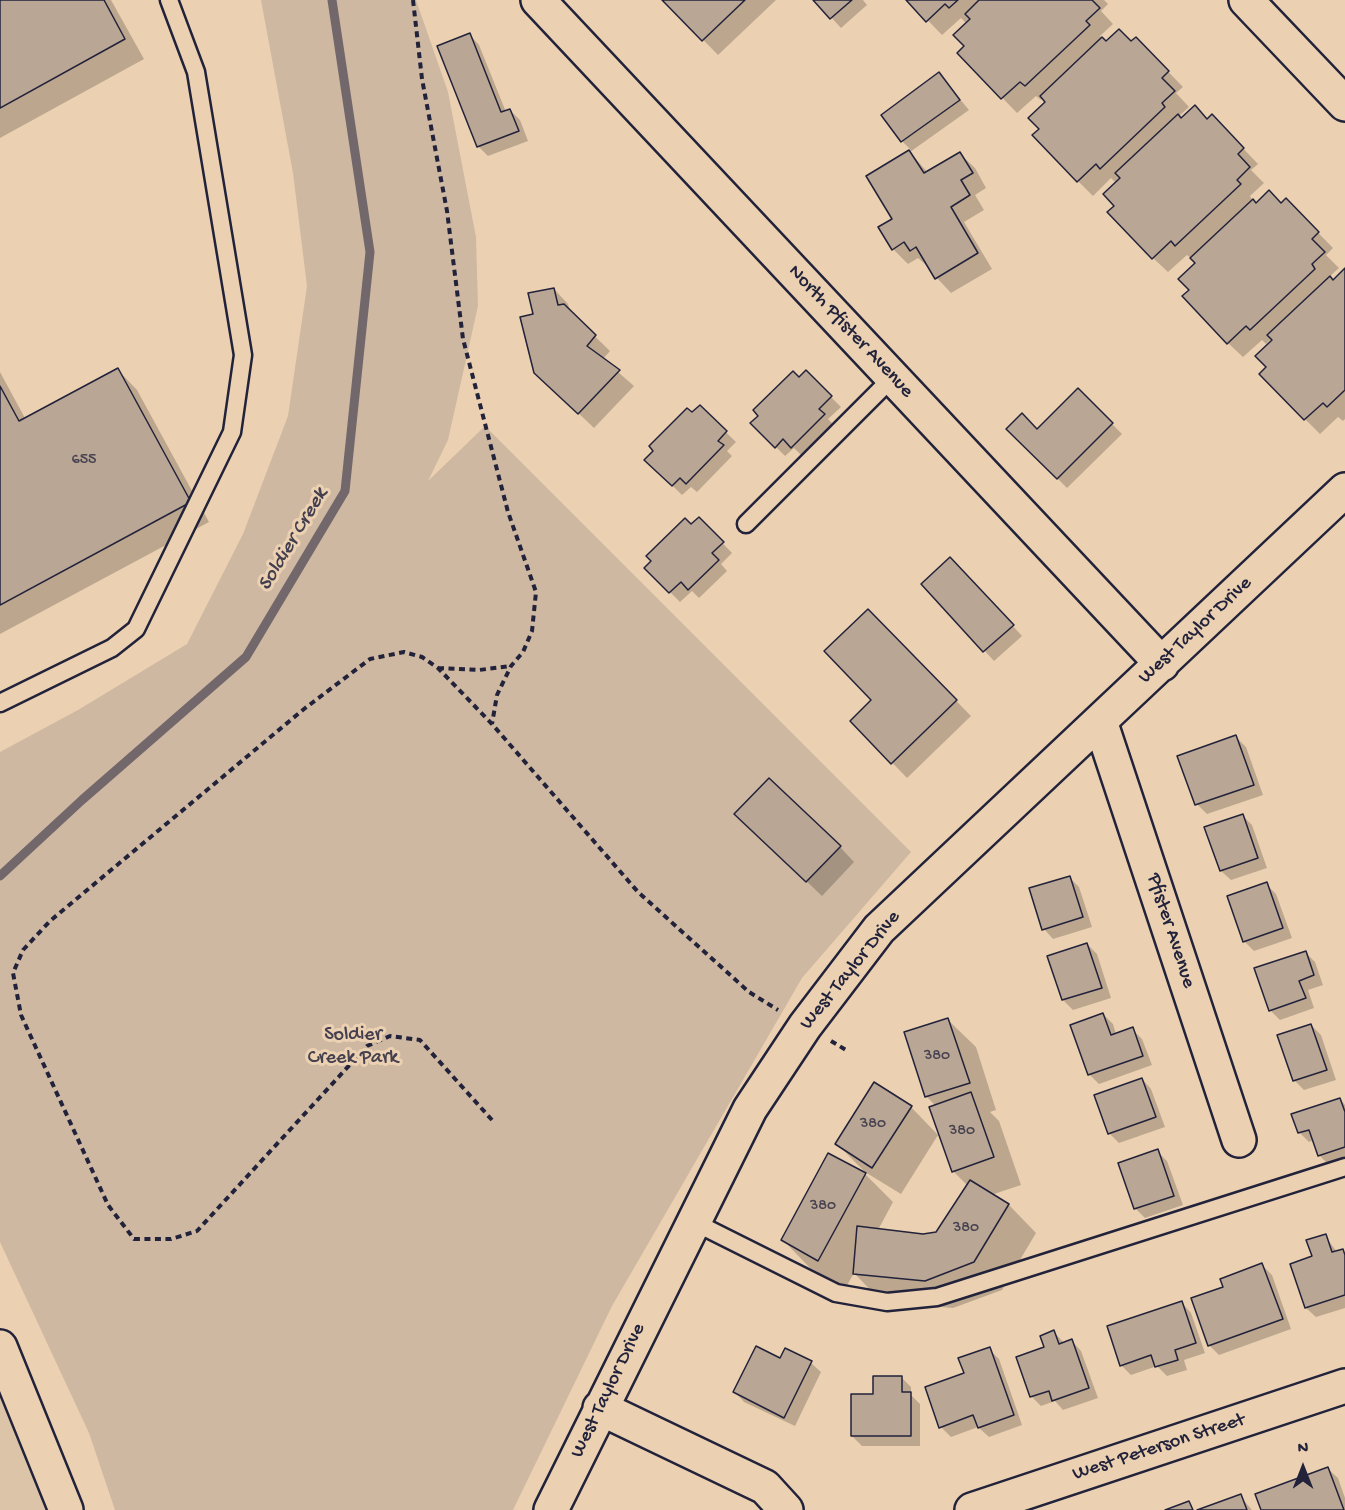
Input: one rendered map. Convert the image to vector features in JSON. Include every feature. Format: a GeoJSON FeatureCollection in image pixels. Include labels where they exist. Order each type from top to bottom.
{"type":"FeatureCollection","features":[{"type":"Feature","properties":{"kind":"street","name":"North Pfister Avenue"},"geometry":{"type":"LineString","coordinates":[[538,0],[1162,664]]}},
{"type":"Feature","properties":{"kind":"street"},"geometry":{"type":"LineString","coordinates":[[1246,0],[1345,104]]}},
{"type":"Feature","properties":{"kind":"street","name":"West Taylor Drive"},"geometry":{"type":"LineString","coordinates":[[551,1510],[692,1221],[750,1108],[805,1026],[879,929],[1345,490]]}},
{"type":"Feature","properties":{"kind":"street","name":"Pfister Avenue"},"geometry":{"type":"LineString","coordinates":[[1100,721],[1239,1140]]}},
{"type":"Feature","properties":{"kind":"street"},"geometry":{"type":"LineString","coordinates":[[0,1347],[66,1510]]}},
{"type":"Feature","properties":{"kind":"street","name":"West Peterson Street"},"geometry":{"type":"LineString","coordinates":[[972,1510],[1345,1386]]}},
{"type":"Feature","properties":{"kind":"street"},"geometry":{"type":"LineString","coordinates":[[600,1408],[765,1487],[786,1510]]}},
{"type":"Feature","properties":{"kind":"lane"},"geometry":{"type":"LineString","coordinates":[[0,703],[112,648],[136,628],[232,432],[243,355],[196,72],[169,0]]}},
{"type":"Feature","properties":{"kind":"lane"},"geometry":{"type":"LineString","coordinates":[[746,524],[893,377]]}},
{"type":"Feature","properties":{"kind":"lane"},"geometry":{"type":"LineString","coordinates":[[692,1221],[836,1293],[887,1302],[937,1297],[1345,1167]]}},
{"type":"Feature","properties":{"kind":"path"},"geometry":{"type":"LineString","coordinates":[[412,0],[422,79],[447,211],[463,339],[508,512],[536,592],[532,631],[523,652],[511,666],[497,695],[492,724]]}},
{"type":"Feature","properties":{"kind":"path"},"geometry":{"type":"LineString","coordinates":[[492,1120],[420,1040],[390,1036],[367,1046],[197,1231],[171,1239],[134,1239],[108,1205],[21,1015],[13,973],[23,950],[50,921],[304,709],[370,659],[404,652],[422,657],[438,668],[492,724],[638,892],[749,992],[846,1050]]}},
{"type":"Feature","properties":{"kind":"path"},"geometry":{"type":"LineString","coordinates":[[438,668],[478,670],[511,666]]}},
{"type":"Feature","properties":{"kind":"shaded area"},"geometry":{"type":"Polygon","coordinates":[[[0,1347],[66,1510],[0,1510],[0,1347]]]}},
{"type":"Feature","properties":{"kind":"green space","name":"Soldier Creek Park"},"geometry":{"type":"Polygon","coordinates":[[[261,0],[416,0],[448,92],[476,237],[478,306],[448,440],[428,481],[485,426],[911,852],[802,978],[612,1306],[513,1510],[115,1510],[89,1433],[0,1242],[0,752],[78,710],[187,644],[243,534],[288,416],[307,286],[293,173],[261,0]]]}},
{"type":"Feature","properties":{"kind":"building"},"geometry":{"type":"Polygon","coordinates":[[[0,0],[104,0],[125,39],[0,108],[0,0]]]}},
{"type":"Feature","properties":{"kind":"building"},"geometry":{"type":"Polygon","coordinates":[[[662,0],[745,0],[702,41],[662,0]]]}},
{"type":"Feature","properties":{"kind":"building"},"geometry":{"type":"Polygon","coordinates":[[[813,0],[852,0],[830,19],[813,0]]]}},
{"type":"Feature","properties":{"kind":"building"},"geometry":{"type":"Polygon","coordinates":[[[906,0],[958,0],[949,8],[945,4],[926,22],[906,0]]]}},
{"type":"Feature","properties":{"kind":"building"},"geometry":{"type":"Polygon","coordinates":[[[979,0],[1092,0],[1100,8],[1086,21],[1090,25],[1025,86],[1020,82],[1001,99],[957,53],[964,46],[953,35],[970,19],[965,14],[979,0]]]}},
{"type":"Feature","properties":{"kind":"building"},"geometry":{"type":"Polygon","coordinates":[[[1119,29],[1131,41],[1136,37],[1169,71],[1162,78],[1175,91],[1162,103],[1165,107],[1100,169],[1096,164],[1077,182],[1032,135],[1039,129],[1028,118],[1045,102],[1040,96],[1102,37],[1106,41],[1119,29]]]}},
{"type":"Feature","properties":{"kind":"building"},"geometry":{"type":"Polygon","coordinates":[[[470,33],[501,112],[510,109],[519,131],[477,147],[437,46],[470,33]]]}},
{"type":"Feature","properties":{"kind":"building"},"geometry":{"type":"Polygon","coordinates":[[[939,72],[960,100],[901,142],[881,115],[939,72]]]}},
{"type":"Feature","properties":{"kind":"building"},"geometry":{"type":"Polygon","coordinates":[[[1195,105],[1207,119],[1212,114],[1244,148],[1238,154],[1250,167],[1237,180],[1241,184],[1175,246],[1171,241],[1152,259],[1107,212],[1114,206],[1103,194],[1120,178],[1115,173],[1178,114],[1181,118],[1195,105]]]}},
{"type":"Feature","properties":{"kind":"building"},"geometry":{"type":"Polygon","coordinates":[[[909,150],[924,173],[960,152],[973,173],[961,180],[970,195],[951,207],[978,253],[935,279],[916,247],[910,251],[904,242],[892,250],[878,227],[892,219],[866,176],[909,150]]]}},
{"type":"Feature","properties":{"kind":"building"},"geometry":{"type":"Polygon","coordinates":[[[1269,190],[1281,203],[1286,198],[1319,232],[1312,239],[1325,252],[1312,264],[1315,269],[1250,330],[1246,326],[1227,344],[1182,296],[1189,290],[1178,279],[1195,263],[1190,258],[1253,199],[1256,203],[1269,190]]]}},
{"type":"Feature","properties":{"kind":"building"},"geometry":{"type":"Polygon","coordinates":[[[1345,268],[1345,390],[1327,407],[1323,403],[1304,420],[1259,374],[1266,367],[1255,356],[1272,340],[1267,335],[1330,276],[1333,280],[1345,268]]]}},
{"type":"Feature","properties":{"kind":"building"},"geometry":{"type":"Polygon","coordinates":[[[554,288],[558,305],[564,304],[596,335],[587,346],[620,370],[578,414],[534,373],[520,317],[533,314],[528,293],[554,288]]]}},
{"type":"Feature","properties":{"kind":"building"},"geometry":{"type":"Polygon","coordinates":[[[118,368],[191,502],[0,605],[0,386],[19,421],[118,368]]]}},
{"type":"Feature","properties":{"kind":"building"},"geometry":{"type":"Polygon","coordinates":[[[806,370],[832,396],[819,409],[825,414],[791,448],[783,439],[775,448],[750,423],[758,416],[753,410],[793,371],[799,377],[806,370]]]}},
{"type":"Feature","properties":{"kind":"building"},"geometry":{"type":"Polygon","coordinates":[[[1078,388],[1113,423],[1057,479],[1006,429],[1022,413],[1037,429],[1078,388]]]}},
{"type":"Feature","properties":{"kind":"building"},"geometry":{"type":"Polygon","coordinates":[[[700,405],[727,431],[718,441],[724,445],[686,484],[680,478],[672,486],[644,460],[653,451],[649,446],[687,408],[692,412],[700,405]]]}},
{"type":"Feature","properties":{"kind":"building"},"geometry":{"type":"Polygon","coordinates":[[[699,517],[724,542],[712,553],[719,560],[688,590],[681,582],[669,593],[644,568],[651,561],[646,556],[685,518],[691,524],[699,517]]]}},
{"type":"Feature","properties":{"kind":"building"},"geometry":{"type":"Polygon","coordinates":[[[950,557],[1014,625],[983,652],[921,584],[950,557]]]}},
{"type":"Feature","properties":{"kind":"building"},"geometry":{"type":"Polygon","coordinates":[[[868,609],[957,700],[891,764],[850,721],[871,700],[824,651],[868,609]]]}},
{"type":"Feature","properties":{"kind":"building"},"geometry":{"type":"Polygon","coordinates":[[[1236,735],[1254,785],[1195,805],[1177,756],[1236,735]]]}},
{"type":"Feature","properties":{"kind":"building"},"geometry":{"type":"Polygon","coordinates":[[[769,778],[841,846],[806,882],[734,814],[769,778]]]}},
{"type":"Feature","properties":{"kind":"building"},"geometry":{"type":"Polygon","coordinates":[[[1243,814],[1258,858],[1220,871],[1204,827],[1243,814]]]}},
{"type":"Feature","properties":{"kind":"building"},"geometry":{"type":"Polygon","coordinates":[[[1070,876],[1083,917],[1042,930],[1029,888],[1070,876]]]}},
{"type":"Feature","properties":{"kind":"building"},"geometry":{"type":"Polygon","coordinates":[[[1267,882],[1283,928],[1243,942],[1227,896],[1267,882]]]}},
{"type":"Feature","properties":{"kind":"building"},"geometry":{"type":"Polygon","coordinates":[[[1087,943],[1102,988],[1062,1000],[1047,956],[1087,943]]]}},
{"type":"Feature","properties":{"kind":"building"},"geometry":{"type":"Polygon","coordinates":[[[1306,951],[1314,975],[1299,981],[1306,998],[1269,1011],[1254,968],[1306,951]]]}},
{"type":"Feature","properties":{"kind":"building"},"geometry":{"type":"Polygon","coordinates":[[[1103,1013],[1111,1035],[1133,1027],[1143,1056],[1088,1075],[1070,1025],[1103,1013]]]}},
{"type":"Feature","properties":{"kind":"building"},"geometry":{"type":"Polygon","coordinates":[[[948,1018],[970,1083],[925,1097],[904,1032],[948,1018]]]}},
{"type":"Feature","properties":{"kind":"building"},"geometry":{"type":"Polygon","coordinates":[[[1311,1024],[1327,1070],[1293,1081],[1277,1035],[1311,1024]]]}},
{"type":"Feature","properties":{"kind":"building"},"geometry":{"type":"Polygon","coordinates":[[[1142,1078],[1156,1117],[1108,1134],[1094,1095],[1142,1078]]]}},
{"type":"Feature","properties":{"kind":"building"},"geometry":{"type":"Polygon","coordinates":[[[874,1082],[912,1106],[872,1168],[835,1144],[874,1082]]]}},
{"type":"Feature","properties":{"kind":"building"},"geometry":{"type":"Polygon","coordinates":[[[971,1092],[994,1157],[952,1172],[929,1107],[971,1092]]]}},
{"type":"Feature","properties":{"kind":"building"},"geometry":{"type":"Polygon","coordinates":[[[1340,1098],[1345,1112],[1345,1147],[1318,1156],[1309,1130],[1298,1133],[1291,1114],[1340,1098]]]}},
{"type":"Feature","properties":{"kind":"building"},"geometry":{"type":"Polygon","coordinates":[[[1158,1149],[1174,1196],[1134,1209],[1118,1163],[1158,1149]]]}},
{"type":"Feature","properties":{"kind":"building"},"geometry":{"type":"Polygon","coordinates":[[[828,1153],[866,1173],[818,1261],[781,1240],[828,1153]]]}},
{"type":"Feature","properties":{"kind":"building"},"geometry":{"type":"Polygon","coordinates":[[[970,1180],[1009,1204],[974,1262],[925,1281],[853,1274],[857,1226],[923,1234],[936,1232],[970,1180]]]}},
{"type":"Feature","properties":{"kind":"building"},"geometry":{"type":"Polygon","coordinates":[[[1326,1234],[1332,1252],[1343,1249],[1345,1255],[1345,1295],[1305,1308],[1290,1264],[1312,1256],[1306,1240],[1326,1234]]]}},
{"type":"Feature","properties":{"kind":"building"},"geometry":{"type":"Polygon","coordinates":[[[1262,1263],[1283,1319],[1208,1346],[1191,1298],[1223,1287],[1220,1279],[1262,1263]]]}},
{"type":"Feature","properties":{"kind":"building"},"geometry":{"type":"Polygon","coordinates":[[[1182,1301],[1196,1343],[1175,1350],[1178,1360],[1155,1367],[1151,1355],[1120,1366],[1107,1326],[1182,1301]]]}},
{"type":"Feature","properties":{"kind":"building"},"geometry":{"type":"Polygon","coordinates":[[[1054,1330],[1059,1344],[1072,1339],[1089,1388],[1052,1401],[1049,1391],[1030,1397],[1016,1357],[1044,1347],[1040,1336],[1054,1330]]]}},
{"type":"Feature","properties":{"kind":"building"},"geometry":{"type":"Polygon","coordinates":[[[756,1346],[780,1358],[785,1348],[812,1361],[784,1418],[733,1392],[756,1346]]]}},
{"type":"Feature","properties":{"kind":"building"},"geometry":{"type":"Polygon","coordinates":[[[990,1347],[1014,1415],[978,1428],[973,1415],[939,1428],[925,1387],[964,1373],[958,1358],[990,1347]]]}},
{"type":"Feature","properties":{"kind":"building"},"geometry":{"type":"Polygon","coordinates":[[[873,1376],[902,1376],[902,1392],[911,1392],[911,1436],[851,1436],[851,1394],[873,1394],[873,1376]]]}},
{"type":"Feature","properties":{"kind":"building"},"geometry":{"type":"Polygon","coordinates":[[[1328,1467],[1344,1510],[1261,1510],[1255,1494],[1328,1467]]]}},
{"type":"Feature","properties":{"kind":"building"},"geometry":{"type":"Polygon","coordinates":[[[1241,1494],[1247,1510],[1197,1510],[1241,1494]]]}},
{"type":"Feature","properties":{"kind":"building"},"geometry":{"type":"Polygon","coordinates":[[[1189,1501],[1193,1510],[1165,1510],[1189,1501]]]}},
{"type":"Feature","properties":{"kind":"waterway","name":"Soldier Creek"},"geometry":{"type":"LineString","coordinates":[[0,876],[82,800],[246,657],[345,491],[370,252],[332,0]]}}]}
